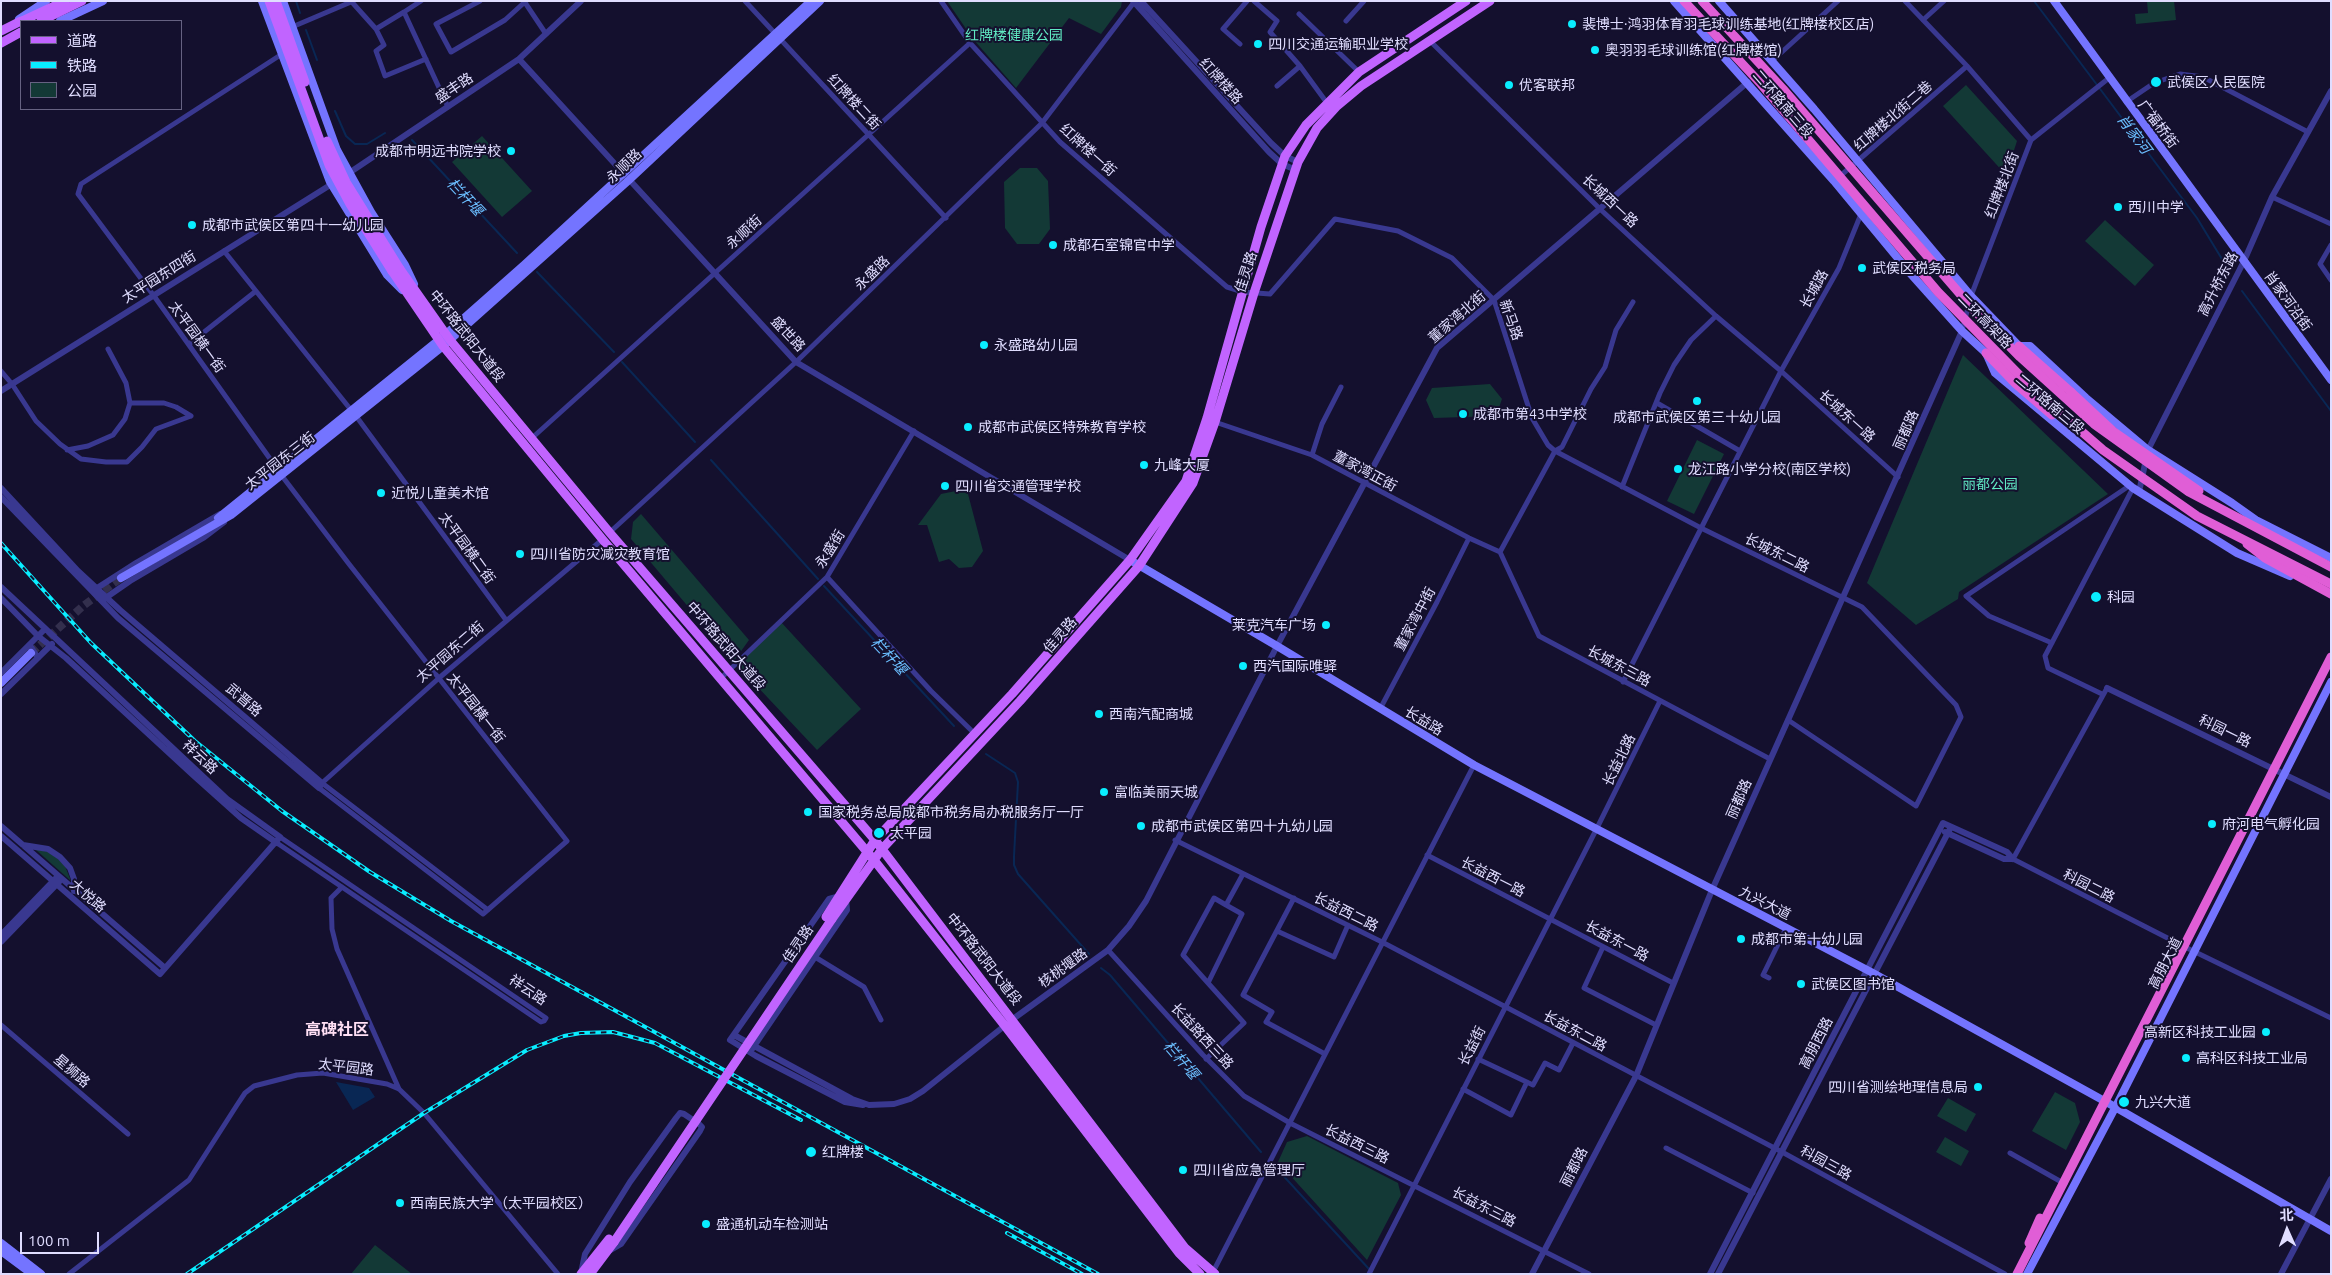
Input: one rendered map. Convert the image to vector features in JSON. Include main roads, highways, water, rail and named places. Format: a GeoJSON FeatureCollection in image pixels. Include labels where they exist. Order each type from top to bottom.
{"type":"FeatureCollection","features":[{"type":"Feature","properties":{"kind":"highway","name":"二环高架路"},"geometry":{"type":"LineString","coordinates":[[1684,1],[1762,84],[1938,292],[2035,391],[2103,450],[2197,516],[2331,584]]}},
{"type":"Feature","properties":{"kind":"highway","name":"二环高架路"},"geometry":{"type":"LineString","coordinates":[[1702,1],[1783,89],[1973,309],[2020,357],[2108,435],[2189,492],[2331,567]]}},
{"type":"Feature","properties":{"kind":"highway"},"geometry":{"type":"LineString","coordinates":[[2019,346],[2114,432],[2214,501],[2219,509]]}},
{"type":"Feature","properties":{"kind":"highway"},"geometry":{"type":"LineString","coordinates":[[1986,353],[2016,384],[2097,452],[2180,510],[2197,516]]}},
{"type":"Feature","properties":{"kind":"highway"},"geometry":{"type":"LineString","coordinates":[[2234,535],[2265,558],[2331,594]]}},
{"type":"Feature","properties":{"kind":"highway"},"geometry":{"type":"LineString","coordinates":[[2018,1274],[2113,1081],[2331,657]]}},
{"type":"Feature","properties":{"kind":"highway"},"geometry":{"type":"LineString","coordinates":[[2018,1274],[2040,1218],[2096,1106],[2113,1081]]}},
{"type":"Feature","properties":{"kind":"main road"},"geometry":{"type":"LineString","coordinates":[[42,20],[64,1]]}},
{"type":"Feature","properties":{"kind":"main road"},"geometry":{"type":"LineString","coordinates":[[29,20],[82,1]]}},
{"type":"Feature","properties":{"kind":"main road"},"geometry":{"type":"LineString","coordinates":[[24,20],[53,11],[103,1]]}},
{"type":"Feature","properties":{"kind":"main road"},"geometry":{"type":"LineString","coordinates":[[262,1],[331,185],[387,274],[415,298]]}},
{"type":"Feature","properties":{"kind":"main road","name":"中环路武阳大道段"},"geometry":{"type":"LineString","coordinates":[[269,1],[329,165],[350,204],[444,340],[603,540],[874,860],[1005,1026],[1179,1254],[1200,1274]]}},
{"type":"Feature","properties":{"kind":"main road","name":"中环路武阳大道段"},"geometry":{"type":"LineString","coordinates":[[276,1],[334,159],[396,270]]}},
{"type":"Feature","properties":{"kind":"main road"},"geometry":{"type":"LineString","coordinates":[[283,1],[337,150],[370,212],[405,265],[415,298]]}},
{"type":"Feature","properties":{"kind":"main road"},"geometry":{"type":"LineString","coordinates":[[777,36],[811,1]]}},
{"type":"Feature","properties":{"kind":"main road","name":"永顺路"},"geometry":{"type":"LineString","coordinates":[[353,413],[444,340],[626,177],[777,36],[820,1]]}},
{"type":"Feature","properties":{"kind":"main road","name":"佳灵路"},"geometry":{"type":"LineString","coordinates":[[843,897],[866,851],[875,840],[975,734],[1130,560],[1186,481],[1207,418],[1243,292],[1284,160],[1306,125],[1359,72],[1466,1]]}},
{"type":"Feature","properties":{"kind":"main road","name":"佳灵路"},"geometry":{"type":"LineString","coordinates":[[581,1274],[611,1241],[843,897],[882,849],[1020,701],[1139,566],[1193,483],[1297,166],[1317,128],[1336,106],[1361,86],[1490,1]]}},
{"type":"Feature","properties":{"kind":"main road","name":"二环路南三段"},"geometry":{"type":"LineString","coordinates":[[1674,1],[1748,82],[1962,331],[1986,353],[1995,373],[2134,489],[2238,553],[2285,573],[2331,598]]}},
{"type":"Feature","properties":{"kind":"main road","name":"二环路南三段"},"geometry":{"type":"LineString","coordinates":[[1719,1],[1971,296],[2019,346],[2030,346],[2086,398],[2148,450],[2232,502],[2256,520],[2331,558]]}},
{"type":"Feature","properties":{"kind":"main road","name":"广福桥街"},"geometry":{"type":"LineString","coordinates":[[2054,1],[2244,261]]}},
{"type":"Feature","properties":{"kind":"main road"},"geometry":{"type":"LineString","coordinates":[[2,30],[20,21]]}},
{"type":"Feature","properties":{"kind":"main road"},"geometry":{"type":"LineString","coordinates":[[2,30],[20,23]]}},
{"type":"Feature","properties":{"kind":"main road"},"geometry":{"type":"LineString","coordinates":[[2,42],[20,34]]}},
{"type":"Feature","properties":{"kind":"main road","name":"肖家河沿街"},"geometry":{"type":"LineString","coordinates":[[2244,261],[2331,380]]}},
{"type":"Feature","properties":{"kind":"main road","name":"中环路武阳大道段"},"geometry":{"type":"LineString","coordinates":[[444,340],[532,438],[610,533],[875,840],[1185,1248],[1213,1273]]}},
{"type":"Feature","properties":{"kind":"main road","name":"太平园东三街"},"geometry":{"type":"LineString","coordinates":[[120,580],[205,529],[229,512],[353,413]]}},
{"type":"Feature","properties":{"kind":"main road","name":"长益路"},"geometry":{"type":"LineString","coordinates":[[1130,560],[1474,765],[1712,890]]}},
{"type":"Feature","properties":{"kind":"main road"},"geometry":{"type":"LineString","coordinates":[[1,683],[32,652]]}},
{"type":"Feature","properties":{"kind":"main road","name":"高朋大道"},"geometry":{"type":"LineString","coordinates":[[2018,1274],[2190,950],[2280,772],[2331,662]]}},
{"type":"Feature","properties":{"kind":"main road","name":"高朋大道"},"geometry":{"type":"LineString","coordinates":[[2280,772],[2331,682]]}},
{"type":"Feature","properties":{"kind":"main road","name":"九兴大道"},"geometry":{"type":"LineString","coordinates":[[1712,890],[1875,974],[2108,1103],[2331,1231]]}},
{"type":"Feature","properties":{"kind":"main road","name":"高朋大道"},"geometry":{"type":"LineString","coordinates":[[2027,1274],[2115,1108],[2190,950]]}},
{"type":"Feature","properties":{"kind":"main road","name":"佳灵路"},"geometry":{"type":"LineString","coordinates":[[590,1274],[607,1251],[611,1241]]}},
{"type":"Feature","properties":{"kind":"main road"},"geometry":{"type":"LineString","coordinates":[[1,1243],[42,1274]]}},
{"type":"Feature","properties":{"kind":"main road"},"geometry":{"type":"LineString","coordinates":[[1,1251],[32,1274]]}},
{"type":"Feature","properties":{"kind":"water"},"geometry":{"type":"Polygon","coordinates":[[[336,1082],[369,1088],[375,1097],[353,1110],[336,1082]]]}},
{"type":"Feature","properties":{"kind":"waterway","name":"栏杆堰"},"geometry":{"type":"LineString","coordinates":[[296,1],[300,13]]}},
{"type":"Feature","properties":{"kind":"waterway","name":"肖家河"},"geometry":{"type":"LineString","coordinates":[[2034,1],[2197,218],[2228,269]]}},
{"type":"Feature","properties":{"kind":"waterway","name":"栏杆堰"},"geometry":{"type":"LineString","coordinates":[[306,30],[317,60]]}},
{"type":"Feature","properties":{"kind":"waterway","name":"栏杆堰"},"geometry":{"type":"LineString","coordinates":[[335,111],[346,136],[355,144],[367,144],[385,133]]}},
{"type":"Feature","properties":{"kind":"waterway","name":"栏杆堰"},"geometry":{"type":"LineString","coordinates":[[412,140],[517,253]]}},
{"type":"Feature","properties":{"kind":"waterway","name":"栏杆堰"},"geometry":{"type":"LineString","coordinates":[[537,272],[614,352]]}},
{"type":"Feature","properties":{"kind":"waterway","name":"肖家河"},"geometry":{"type":"LineString","coordinates":[[2242,291],[2331,411]]}},
{"type":"Feature","properties":{"kind":"waterway","name":"栏杆堰"},"geometry":{"type":"LineString","coordinates":[[622,362],[695,442]]}},
{"type":"Feature","properties":{"kind":"waterway","name":"栏杆堰"},"geometry":{"type":"LineString","coordinates":[[711,460],[818,579]]}},
{"type":"Feature","properties":{"kind":"waterway","name":"栏杆堰"},"geometry":{"type":"LineString","coordinates":[[824,586],[954,726]]}},
{"type":"Feature","properties":{"kind":"waterway","name":"栏杆堰"},"geometry":{"type":"LineString","coordinates":[[986,754],[1015,773],[1018,782],[1014,856],[1014,865],[1018,874],[1089,954]]}},
{"type":"Feature","properties":{"kind":"waterway","name":"栏杆堰"},"geometry":{"type":"LineString","coordinates":[[1101,968],[1110,975],[1261,1152]]}},
{"type":"Feature","properties":{"kind":"waterway","name":"栏杆堰"},"geometry":{"type":"LineString","coordinates":[[1278,1170],[1369,1269]]}},
{"type":"Feature","properties":{"kind":"tunnel"},"geometry":{"type":"LineString","coordinates":[[31,653],[83,606],[121,578]]}},
{"type":"Feature","properties":{"kind":"railway"},"geometry":{"type":"LineString","coordinates":[[1,543],[91,643],[195,741],[282,811],[370,872],[451,921],[1098,1274]]}},
{"type":"Feature","properties":{"kind":"railway"},"geometry":{"type":"LineString","coordinates":[[187,1274],[424,1113],[527,1050],[564,1036],[581,1033],[613,1032],[655,1043],[801,1120]]}},
{"type":"Feature","properties":{"kind":"railway"},"geometry":{"type":"LineString","coordinates":[[1007,1233],[1082,1274]]}},
{"type":"Feature","properties":{"kind":"place","name":"裴博士·鸿羽体育羽毛球训练基地(红牌楼校区店)"},"geometry":{"type":"Point","coordinates":[1572,24]}},
{"type":"Feature","properties":{"kind":"place","name":"四川交通运输职业学校"},"geometry":{"type":"Point","coordinates":[1258,44]}},
{"type":"Feature","properties":{"kind":"place","name":"奥羽羽毛球训练馆(红牌楼馆)"},"geometry":{"type":"Point","coordinates":[1595,50]}},
{"type":"Feature","properties":{"kind":"place","name":"武侯区人民医院"},"geometry":{"type":"Point","coordinates":[2156,82]}},
{"type":"Feature","properties":{"kind":"place","name":"优客联邦"},"geometry":{"type":"Point","coordinates":[1509,85]}},
{"type":"Feature","properties":{"kind":"place","name":"成都市明远书院学校"},"geometry":{"type":"Point","coordinates":[511,151]}},
{"type":"Feature","properties":{"kind":"place","name":"西川中学"},"geometry":{"type":"Point","coordinates":[2118,207]}},
{"type":"Feature","properties":{"kind":"place","name":"成都市武侯区第四十一幼儿园"},"geometry":{"type":"Point","coordinates":[192,225]}},
{"type":"Feature","properties":{"kind":"place","name":"成都石室锦官中学"},"geometry":{"type":"Point","coordinates":[1053,245]}},
{"type":"Feature","properties":{"kind":"place","name":"武侯区税务局"},"geometry":{"type":"Point","coordinates":[1862,268]}},
{"type":"Feature","properties":{"kind":"place","name":"永盛路幼儿园"},"geometry":{"type":"Point","coordinates":[984,345]}},
{"type":"Feature","properties":{"kind":"place","name":"成都市武侯区第三十幼儿园"},"geometry":{"type":"Point","coordinates":[1697,401]}},
{"type":"Feature","properties":{"kind":"place","name":"成都市第43中学校"},"geometry":{"type":"Point","coordinates":[1463,414]}},
{"type":"Feature","properties":{"kind":"place","name":"成都市武侯区特殊教育学校"},"geometry":{"type":"Point","coordinates":[968,427]}},
{"type":"Feature","properties":{"kind":"place","name":"九峰大厦"},"geometry":{"type":"Point","coordinates":[1144,465]}},
{"type":"Feature","properties":{"kind":"place","name":"龙江路小学分校(南区学校)"},"geometry":{"type":"Point","coordinates":[1678,469]}},
{"type":"Feature","properties":{"kind":"place","name":"四川省交通管理学校"},"geometry":{"type":"Point","coordinates":[945,486]}},
{"type":"Feature","properties":{"kind":"place","name":"近悦儿童美术馆"},"geometry":{"type":"Point","coordinates":[381,493]}},
{"type":"Feature","properties":{"kind":"place","name":"四川省防灾减灾教育馆"},"geometry":{"type":"Point","coordinates":[520,554]}},
{"type":"Feature","properties":{"kind":"place","name":"科园"},"geometry":{"type":"Point","coordinates":[2096,597]}},
{"type":"Feature","properties":{"kind":"place","name":"莱克汽车广场"},"geometry":{"type":"Point","coordinates":[1326,625]}},
{"type":"Feature","properties":{"kind":"place","name":"西汽国际唯驿"},"geometry":{"type":"Point","coordinates":[1243,666]}},
{"type":"Feature","properties":{"kind":"place","name":"西南汽配商城"},"geometry":{"type":"Point","coordinates":[1099,714]}},
{"type":"Feature","properties":{"kind":"place","name":"富临美丽天城"},"geometry":{"type":"Point","coordinates":[1104,792]}},
{"type":"Feature","properties":{"kind":"place","name":"国家税务总局成都市税务局办税服务厅一厅"},"geometry":{"type":"Point","coordinates":[808,812]}},
{"type":"Feature","properties":{"kind":"place","name":"府河电气孵化园"},"geometry":{"type":"Point","coordinates":[2212,824]}},
{"type":"Feature","properties":{"kind":"place","name":"成都市武侯区第四十九幼儿园"},"geometry":{"type":"Point","coordinates":[1141,826]}},
{"type":"Feature","properties":{"kind":"place","name":"太平园"},"geometry":{"type":"Point","coordinates":[879,833]}},
{"type":"Feature","properties":{"kind":"place","name":"成都市第十幼儿园"},"geometry":{"type":"Point","coordinates":[1741,939]}},
{"type":"Feature","properties":{"kind":"place","name":"武侯区图书馆"},"geometry":{"type":"Point","coordinates":[1801,984]}},
{"type":"Feature","properties":{"kind":"place","name":"高新区科技工业园"},"geometry":{"type":"Point","coordinates":[2266,1032]}},
{"type":"Feature","properties":{"kind":"place","name":"高科区科技工业局"},"geometry":{"type":"Point","coordinates":[2186,1058]}},
{"type":"Feature","properties":{"kind":"place","name":"四川省测绘地理信息局"},"geometry":{"type":"Point","coordinates":[1978,1087]}},
{"type":"Feature","properties":{"kind":"place","name":"九兴大道"},"geometry":{"type":"Point","coordinates":[2124,1102]}},
{"type":"Feature","properties":{"kind":"place","name":"红牌楼"},"geometry":{"type":"Point","coordinates":[811,1152]}},
{"type":"Feature","properties":{"kind":"place","name":"四川省应急管理厅"},"geometry":{"type":"Point","coordinates":[1183,1170]}},
{"type":"Feature","properties":{"kind":"place","name":"西南民族大学（太平园校区）"},"geometry":{"type":"Point","coordinates":[400,1203]}},
{"type":"Feature","properties":{"kind":"place","name":"盛通机动车检测站"},"geometry":{"type":"Point","coordinates":[706,1224]}},
{"type":"Feature","properties":{"kind":"district","name":"高碑社区"},"geometry":{"type":"Point","coordinates":[337,1030]}},
{"type":"Feature","properties":{"kind":"park label","name":"红牌楼健康公园"},"geometry":{"type":"Point","coordinates":[1014,35]}},
{"type":"Feature","properties":{"kind":"park label","name":"丽都公园"},"geometry":{"type":"Point","coordinates":[1990,484]}}]}
